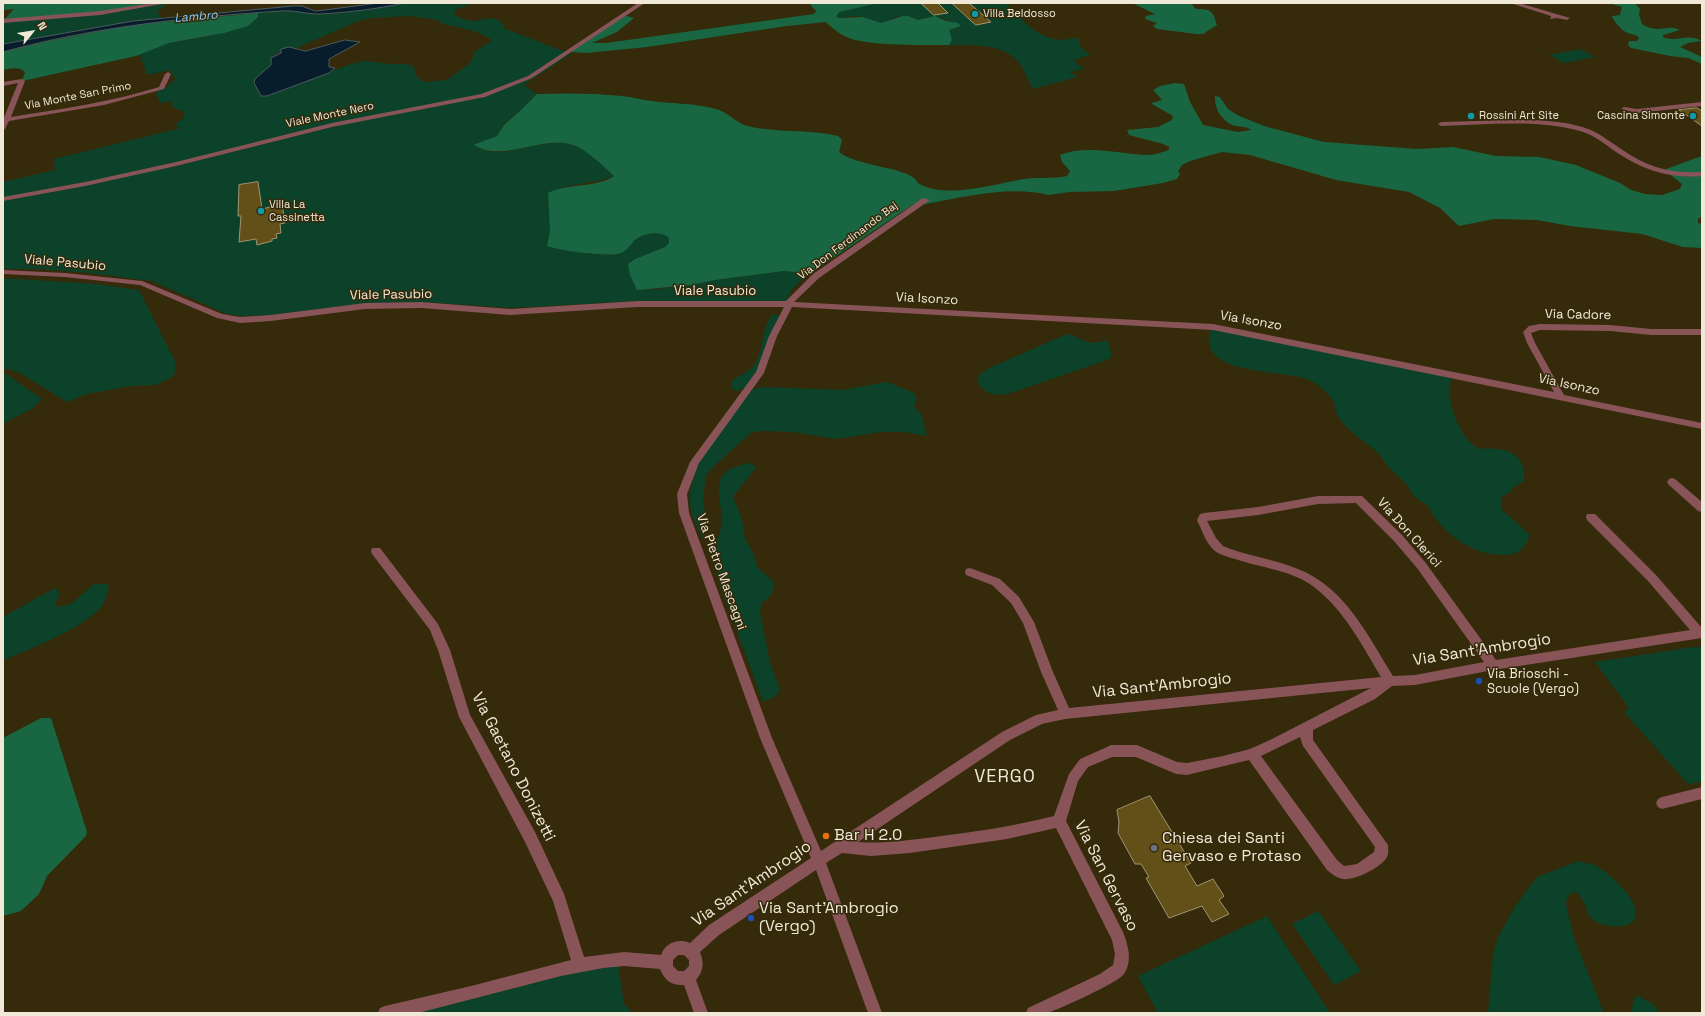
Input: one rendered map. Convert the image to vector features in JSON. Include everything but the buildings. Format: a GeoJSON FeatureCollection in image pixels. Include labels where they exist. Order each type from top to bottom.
{"type":"FeatureCollection","features":[{"type":"Feature","properties":{"kind":"street"},"geometry":{"type":"LineString","coordinates":[[3,21],[100,13],[166,3]]}},
{"type":"Feature","properties":{"kind":"street","name":"Viale Monte Nero"},"geometry":{"type":"LineString","coordinates":[[3,199],[85,184],[176,164],[332,125],[483,96],[530,77],[642,3]]}},
{"type":"Feature","properties":{"kind":"street"},"geometry":{"type":"LineString","coordinates":[[1513,3],[1554,17],[1567,18]]}},
{"type":"Feature","properties":{"kind":"street","name":"Via Monte San Primo"},"geometry":{"type":"LineString","coordinates":[[6,120],[103,104],[144,94],[162,88],[168,74]]}},
{"type":"Feature","properties":{"kind":"street"},"geometry":{"type":"LineString","coordinates":[[3,84],[22,81],[3,128]]}},
{"type":"Feature","properties":{"kind":"street"},"geometry":{"type":"LineString","coordinates":[[1624,109],[1637,111],[1702,104]]}},
{"type":"Feature","properties":{"kind":"street"},"geometry":{"type":"LineString","coordinates":[[1461,120],[1470,124]]}},
{"type":"Feature","properties":{"kind":"street"},"geometry":{"type":"LineString","coordinates":[[1441,124],[1523,123],[1568,126],[1595,134],[1620,152],[1658,172],[1680,176],[1702,174]]}},
{"type":"Feature","properties":{"kind":"street","name":"Via Don Ferdinando Baj"},"geometry":{"type":"LineString","coordinates":[[788,304],[816,276],[926,200]]}},
{"type":"Feature","properties":{"kind":"street","name":"Viale Pasubio"},"geometry":{"type":"LineString","coordinates":[[3,272],[42,273],[142,283],[220,316],[240,320],[271,318],[365,306],[421,305],[510,312],[638,304],[788,304]]}},
{"type":"Feature","properties":{"kind":"street","name":"Via Isonzo"},"geometry":{"type":"LineString","coordinates":[[788,304],[1213,327],[1311,345],[1702,426]]}},
{"type":"Feature","properties":{"kind":"street","name":"Via Pietro Mascagni"},"geometry":{"type":"LineString","coordinates":[[788,304],[773,336],[760,373],[695,462],[682,494],[684,513],[766,738],[819,861],[875,1013]]}},
{"type":"Feature","properties":{"kind":"street","name":"Via Cadore"},"geometry":{"type":"LineString","coordinates":[[1561,396],[1531,343],[1527,332],[1532,328],[1604,328],[1651,332],[1702,332]]}},
{"type":"Feature","properties":{"kind":"street"},"geometry":{"type":"LineString","coordinates":[[1672,482],[1702,508]]}},
{"type":"Feature","properties":{"kind":"street","name":"Via Don Clerici"},"geometry":{"type":"LineString","coordinates":[[1390,680],[1349,617],[1319,584],[1304,575],[1218,548],[1212,541],[1202,520],[1204,517],[1258,511],[1318,500],[1358,499],[1398,538],[1421,565],[1493,665]]}},
{"type":"Feature","properties":{"kind":"street"},"geometry":{"type":"LineString","coordinates":[[1591,517],[1652,578],[1701,633]]}},
{"type":"Feature","properties":{"kind":"street","name":"Via Gaetano Donizetti"},"geometry":{"type":"LineString","coordinates":[[376,551],[434,626],[444,650],[465,717],[530,837],[559,899],[580,966]]}},
{"type":"Feature","properties":{"kind":"street"},"geometry":{"type":"LineString","coordinates":[[970,572],[995,582],[1014,597],[1028,621],[1049,677],[1061,699],[1065,714]]}},
{"type":"Feature","properties":{"kind":"street","name":"Via Sant'Ambrogio"},"geometry":{"type":"LineString","coordinates":[[692,950],[699,942],[714,930],[1018,729],[1040,719],[1065,714],[1390,680],[1415,680],[1493,665],[1701,633]]}},
{"type":"Feature","properties":{"kind":"street"},"geometry":{"type":"LineString","coordinates":[[841,846],[859,850],[874,850],[955,841],[1059,821],[1076,773],[1084,763],[1111,751],[1137,751],[1176,768],[1187,769],[1223,762],[1252,754],[1371,695],[1390,680]]}},
{"type":"Feature","properties":{"kind":"street"},"geometry":{"type":"LineString","coordinates":[[1252,754],[1332,865],[1340,871],[1346,873],[1376,860],[1382,854],[1381,845],[1307,742],[1306,733],[1309,726]]}},
{"type":"Feature","properties":{"kind":"street"},"geometry":{"type":"LineString","coordinates":[[1662,803],[1702,793]]}},
{"type":"Feature","properties":{"kind":"street","name":"Via San Gervaso"},"geometry":{"type":"LineString","coordinates":[[1033,1013],[1106,979],[1120,970],[1123,958],[1122,948],[1118,937],[1059,821]]}},
{"type":"Feature","properties":{"kind":"street"},"geometry":{"type":"LineString","coordinates":[[684,947],[692,950],[696,959],[694,970],[688,977],[681,979],[671,976],[668,972],[666,963],[668,957],[674,950],[684,947]]}},
{"type":"Feature","properties":{"kind":"street"},"geometry":{"type":"LineString","coordinates":[[385,1013],[456,998],[580,966],[620,959],[645,959],[666,963]]}},
{"type":"Feature","properties":{"kind":"street"},"geometry":{"type":"LineString","coordinates":[[688,977],[700,1013]]}},
{"type":"Feature","properties":{"kind":"green space"},"geometry":{"type":"Polygon","coordinates":[[[3,3],[165,3],[117,11],[3,21],[14,9],[3,10],[3,3]]]}},
{"type":"Feature","properties":{"kind":"green space"},"geometry":{"type":"Polygon","coordinates":[[[168,3],[157,12],[162,18],[91,28],[3,44],[3,21],[117,11],[168,3]]]}},
{"type":"Feature","properties":{"kind":"green space"},"geometry":{"type":"Polygon","coordinates":[[[405,3],[474,3],[457,9],[453,14],[471,21],[489,18],[496,19],[503,24],[503,28],[571,54],[526,83],[524,85],[537,94],[504,124],[497,136],[474,145],[491,152],[501,152],[553,143],[573,145],[590,154],[614,176],[602,180],[563,187],[548,193],[550,231],[547,246],[582,253],[612,255],[623,251],[638,238],[646,234],[661,234],[669,238],[669,243],[665,247],[635,259],[649,290],[784,271],[795,272],[805,277],[791,290],[787,301],[639,301],[511,308],[423,302],[366,303],[272,315],[242,316],[227,314],[152,281],[89,273],[38,269],[3,269],[3,200],[191,162],[271,141],[176,164],[3,199],[3,182],[55,170],[54,159],[181,128],[174,126],[184,117],[183,111],[174,108],[171,103],[175,101],[160,103],[156,94],[157,91],[165,88],[175,80],[174,76],[169,70],[147,75],[140,54],[169,43],[204,37],[248,26],[258,17],[258,13],[291,10],[318,14],[405,3]],[[409,16],[372,18],[358,21],[297,48],[289,47],[273,56],[271,65],[255,79],[259,91],[267,96],[351,64],[365,61],[406,64],[413,66],[417,77],[424,82],[447,80],[469,64],[474,56],[474,52],[491,41],[491,39],[474,31],[443,24],[438,20],[409,16]],[[393,115],[366,118],[271,141],[393,115]]]}},
{"type":"Feature","properties":{"kind":"green space"},"geometry":{"type":"Polygon","coordinates":[[[809,3],[879,3],[839,12],[836,17],[863,17],[881,23],[903,16],[908,16],[918,20],[935,16],[946,21],[958,23],[961,26],[949,30],[952,40],[949,45],[900,45],[862,41],[848,38],[826,22],[787,26],[647,47],[587,53],[570,52],[623,15],[634,18],[617,32],[592,43],[606,43],[814,14],[816,11],[809,3]]]}},
{"type":"Feature","properties":{"kind":"green space"},"geometry":{"type":"Polygon","coordinates":[[[879,3],[1006,3],[1023,21],[1036,31],[1051,38],[1060,40],[1074,38],[1079,39],[1080,46],[1090,55],[1073,60],[1084,69],[1070,72],[1077,77],[1033,89],[1020,64],[1014,57],[1006,52],[978,45],[949,45],[951,42],[949,30],[961,26],[942,18],[928,17],[918,20],[901,16],[882,23],[858,16],[841,18],[836,17],[839,12],[879,3]]]}},
{"type":"Feature","properties":{"kind":"green space"},"geometry":{"type":"Polygon","coordinates":[[[1132,3],[1191,3],[1196,9],[1208,10],[1211,12],[1217,25],[1203,34],[1157,29],[1153,26],[1157,23],[1145,19],[1146,16],[1155,14],[1132,3]]]}},
{"type":"Feature","properties":{"kind":"green space"},"geometry":{"type":"Polygon","coordinates":[[[1608,3],[1635,3],[1640,9],[1639,15],[1642,24],[1653,29],[1675,28],[1680,30],[1663,35],[1663,37],[1672,39],[1690,37],[1700,40],[1701,41],[1688,43],[1680,47],[1702,57],[1702,64],[1688,58],[1631,48],[1628,45],[1629,41],[1637,41],[1639,38],[1636,35],[1624,31],[1612,17],[1620,15],[1622,7],[1608,3]]]}},
{"type":"Feature","properties":{"kind":"green space"},"geometry":{"type":"Polygon","coordinates":[[[258,13],[258,17],[248,26],[224,33],[169,43],[136,56],[22,81],[25,72],[23,70],[14,68],[3,70],[3,52],[49,41],[132,25],[258,13]]]}},
{"type":"Feature","properties":{"kind":"green space"},"geometry":{"type":"Polygon","coordinates":[[[1580,49],[1595,57],[1564,63],[1549,55],[1580,49]]]}},
{"type":"Feature","properties":{"kind":"green space"},"geometry":{"type":"Polygon","coordinates":[[[1175,83],[1184,84],[1190,102],[1203,125],[1238,132],[1251,130],[1245,127],[1236,126],[1223,119],[1216,106],[1215,96],[1220,97],[1228,109],[1237,115],[1264,126],[1324,142],[1417,149],[1453,147],[1496,156],[1539,157],[1576,165],[1620,183],[1631,190],[1645,194],[1662,195],[1680,189],[1682,184],[1667,172],[1666,169],[1702,156],[1702,216],[1698,219],[1698,223],[1702,224],[1702,248],[1683,247],[1642,234],[1570,226],[1537,220],[1494,219],[1459,226],[1440,208],[1409,192],[1336,180],[1250,155],[1222,152],[1190,161],[1182,165],[1178,171],[1180,174],[1177,179],[1163,183],[1114,191],[1070,192],[1048,195],[1019,191],[987,193],[926,204],[915,204],[805,277],[795,272],[784,271],[715,280],[691,285],[637,290],[630,275],[628,264],[635,259],[665,247],[669,243],[669,238],[656,233],[646,234],[634,241],[626,250],[618,254],[582,253],[547,246],[550,231],[548,193],[564,188],[607,180],[614,176],[600,163],[578,147],[563,143],[542,144],[501,151],[486,150],[473,145],[497,136],[504,125],[537,94],[601,94],[622,96],[648,101],[708,107],[720,110],[747,126],[815,132],[838,136],[842,140],[839,152],[847,157],[906,174],[914,178],[918,183],[929,188],[956,191],[1024,179],[1067,176],[1070,171],[1062,162],[1060,155],[1070,152],[1081,150],[1103,150],[1148,155],[1169,150],[1169,147],[1163,144],[1129,135],[1127,130],[1158,127],[1172,120],[1173,116],[1152,104],[1162,100],[1153,90],[1160,86],[1175,83]]]}},
{"type":"Feature","properties":{"kind":"green space"},"geometry":{"type":"Polygon","coordinates":[[[3,278],[96,284],[139,290],[176,363],[174,376],[156,385],[132,386],[87,394],[67,402],[20,373],[3,368],[3,278]]]}},
{"type":"Feature","properties":{"kind":"green space"},"geometry":{"type":"Polygon","coordinates":[[[773,314],[779,316],[758,372],[747,387],[737,391],[731,389],[731,383],[750,370],[755,364],[760,351],[766,325],[773,314]]]}},
{"type":"Feature","properties":{"kind":"green space"},"geometry":{"type":"Polygon","coordinates":[[[1213,327],[1453,375],[1450,399],[1458,424],[1466,438],[1479,449],[1504,450],[1511,453],[1517,457],[1521,463],[1524,471],[1524,481],[1512,488],[1512,491],[1502,497],[1501,509],[1530,535],[1524,547],[1513,554],[1494,555],[1484,553],[1457,539],[1441,526],[1427,505],[1414,496],[1408,486],[1378,453],[1346,427],[1336,412],[1333,401],[1322,388],[1309,380],[1251,370],[1235,366],[1222,360],[1212,352],[1209,341],[1213,327]]]}},
{"type":"Feature","properties":{"kind":"green space"},"geometry":{"type":"Polygon","coordinates":[[[1067,334],[1092,343],[1108,341],[1112,356],[1107,360],[1008,394],[998,395],[990,393],[979,385],[977,380],[980,374],[989,368],[1067,334]]]}},
{"type":"Feature","properties":{"kind":"green space"},"geometry":{"type":"Polygon","coordinates":[[[3,372],[42,399],[33,408],[3,424],[3,372]]]}},
{"type":"Feature","properties":{"kind":"green space"},"geometry":{"type":"Polygon","coordinates":[[[887,382],[914,393],[917,400],[914,406],[921,414],[927,436],[905,432],[882,432],[836,439],[793,432],[752,432],[714,466],[706,476],[703,497],[706,520],[704,541],[691,510],[690,493],[694,477],[701,461],[720,430],[753,389],[765,387],[842,390],[887,382]]]}},
{"type":"Feature","properties":{"kind":"green space"},"geometry":{"type":"Polygon","coordinates":[[[750,463],[756,467],[734,495],[734,500],[742,519],[745,538],[753,553],[758,568],[772,580],[774,585],[771,595],[762,603],[760,612],[770,663],[780,690],[776,696],[763,702],[716,574],[718,572],[717,541],[722,520],[719,490],[720,482],[722,476],[728,471],[737,466],[750,463]]]}},
{"type":"Feature","properties":{"kind":"green space"},"geometry":{"type":"Polygon","coordinates":[[[94,584],[107,584],[109,589],[102,606],[93,615],[70,630],[3,661],[3,617],[55,588],[60,593],[55,604],[59,607],[71,604],[94,584]]]}},
{"type":"Feature","properties":{"kind":"green space"},"geometry":{"type":"Polygon","coordinates":[[[1693,647],[1702,647],[1702,782],[1688,784],[1624,712],[1629,708],[1595,662],[1693,647]]]}},
{"type":"Feature","properties":{"kind":"green space"},"geometry":{"type":"Polygon","coordinates":[[[41,718],[51,718],[87,832],[86,836],[47,876],[39,894],[21,911],[3,916],[3,738],[41,718]]]}},
{"type":"Feature","properties":{"kind":"green space"},"geometry":{"type":"Polygon","coordinates":[[[1579,861],[1600,868],[1620,885],[1635,907],[1636,913],[1635,919],[1626,925],[1606,925],[1595,921],[1588,914],[1583,900],[1575,892],[1571,893],[1567,898],[1566,904],[1574,938],[1604,1013],[1488,1013],[1493,954],[1498,937],[1516,905],[1537,877],[1579,861]]]}},
{"type":"Feature","properties":{"kind":"green space"},"geometry":{"type":"Polygon","coordinates":[[[1318,911],[1361,971],[1334,985],[1292,924],[1318,911]]]}},
{"type":"Feature","properties":{"kind":"green space"},"geometry":{"type":"Polygon","coordinates":[[[1267,916],[1330,1013],[1158,1013],[1138,976],[1267,916]]]}},
{"type":"Feature","properties":{"kind":"green space"},"geometry":{"type":"Polygon","coordinates":[[[602,964],[618,964],[624,1004],[633,1013],[391,1013],[602,964]]]}},
{"type":"Feature","properties":{"kind":"green space"},"geometry":{"type":"Polygon","coordinates":[[[1638,996],[1653,1004],[1660,1013],[1631,1013],[1634,998],[1638,996]]]}},
{"type":"Feature","properties":{"kind":"water","name":"Lambro"},"geometry":{"type":"Polygon","coordinates":[[[379,3],[405,3],[339,13],[318,14],[282,11],[212,16],[141,24],[37,43],[3,52],[3,44],[133,21],[293,6],[302,6],[315,11],[379,3]]]}},
{"type":"Feature","properties":{"kind":"water"},"geometry":{"type":"Polygon","coordinates":[[[345,40],[360,42],[329,59],[329,67],[335,68],[329,73],[267,96],[261,96],[254,83],[255,79],[271,65],[271,58],[281,53],[281,49],[289,47],[305,51],[345,40]]]}},
{"type":"Feature","properties":{"kind":"place","name":"Villa Beldosso"},"geometry":{"type":"Point","coordinates":[975,14]}},
{"type":"Feature","properties":{"kind":"place","name":"Rossini Art Site"},"geometry":{"type":"Point","coordinates":[1471,116]}},
{"type":"Feature","properties":{"kind":"place","name":"Cascina Simonte"},"geometry":{"type":"Point","coordinates":[1693,116]}},
{"type":"Feature","properties":{"kind":"place","name":"Villa La Cassinetta"},"geometry":{"type":"Point","coordinates":[261,211]}},
{"type":"Feature","properties":{"kind":"place","name":"Via Brioschi - Scuole (Vergo)"},"geometry":{"type":"Point","coordinates":[1479,681]}},
{"type":"Feature","properties":{"kind":"place","name":"Bar H 2.0"},"geometry":{"type":"Point","coordinates":[826,836]}},
{"type":"Feature","properties":{"kind":"place","name":"Chiesa dei Santi Gervaso e Protaso"},"geometry":{"type":"Point","coordinates":[1154,848]}},
{"type":"Feature","properties":{"kind":"place","name":"Via Sant'Ambrogio (Vergo)"},"geometry":{"type":"Point","coordinates":[751,918]}},
{"type":"Feature","properties":{"kind":"district","name":"VERGO"},"geometry":{"type":"Point","coordinates":[1005,777]}}]}
